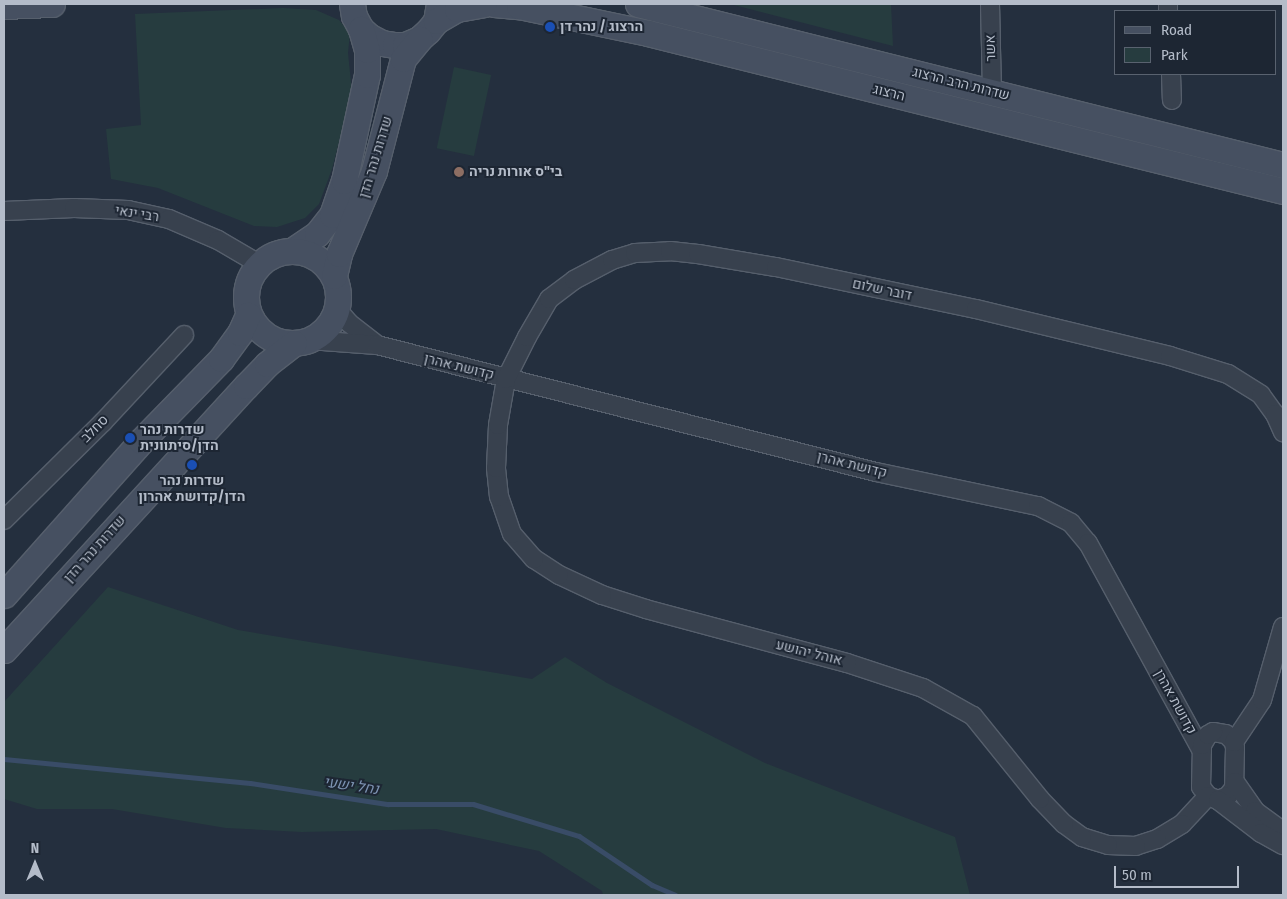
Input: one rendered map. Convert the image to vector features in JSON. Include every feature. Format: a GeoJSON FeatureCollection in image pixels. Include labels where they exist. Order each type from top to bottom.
{"type":"FeatureCollection","features":[{"type":"Feature","properties":{"kind":"main road"},"geometry":{"type":"LineString","coordinates":[[4,6],[52,4]]}},
{"type":"Feature","properties":{"kind":"main road"},"geometry":{"type":"LineString","coordinates":[[330,4],[356,16],[370,38],[382,43],[404,45],[419,39]]}},
{"type":"Feature","properties":{"kind":"main road"},"geometry":{"type":"LineString","coordinates":[[438,12],[484,4]]}},
{"type":"Feature","properties":{"kind":"main road","name":"הרצוג"},"geometry":{"type":"LineString","coordinates":[[494,4],[519,6],[648,32],[1283,192]]}},
{"type":"Feature","properties":{"kind":"main road","name":"שדרות הרב הרצוג"},"geometry":{"type":"LineString","coordinates":[[638,4],[1283,165]]}},
{"type":"Feature","properties":{"kind":"main road","name":"שדרות נהר הדן"},"geometry":{"type":"LineString","coordinates":[[334,276],[339,254],[352,228],[374,171],[403,59],[438,12]]}},
{"type":"Feature","properties":{"kind":"main road","name":"שדרות נהר הדן"},"geometry":{"type":"LineString","coordinates":[[294,250],[317,234],[332,215],[344,181],[367,75],[367,50],[356,16]]}},
{"type":"Feature","properties":{"kind":"main road"},"geometry":{"type":"LineString","coordinates":[[294,250],[313,255],[334,276],[337,287],[337,308],[331,322],[321,333],[302,341],[272,339],[254,325],[248,315],[245,301],[246,288],[251,274],[269,256],[281,251],[294,250]]}},
{"type":"Feature","properties":{"kind":"main road"},"geometry":{"type":"LineString","coordinates":[[4,595],[141,441],[221,360],[240,333],[248,315]]}},
{"type":"Feature","properties":{"kind":"main road","name":"שדרות נהר הדן"},"geometry":{"type":"LineString","coordinates":[[4,650],[267,364],[302,341]]}},
{"type":"Feature","properties":{"kind":"street","name":"אשר"},"geometry":{"type":"LineString","coordinates":[[990,4],[992,92]]}},
{"type":"Feature","properties":{"kind":"street"},"geometry":{"type":"LineString","coordinates":[[1171,75],[1172,100]]}},
{"type":"Feature","properties":{"kind":"street","name":"רבי ינאי"},"geometry":{"type":"LineString","coordinates":[[4,211],[74,208],[128,210],[169,219],[218,240],[259,264]]}},
{"type":"Feature","properties":{"kind":"street","name":"דובר שלום"},"geometry":{"type":"LineString","coordinates":[[506,379],[526,337],[550,299],[574,280],[612,260],[634,252],[670,251],[776,268],[947,303],[1170,356],[1228,374],[1261,395],[1275,414],[1283,432]]}},
{"type":"Feature","properties":{"kind":"street","name":"קדושת אהרן"},"geometry":{"type":"LineString","coordinates":[[337,308],[349,323],[377,345]]}},
{"type":"Feature","properties":{"kind":"street","name":"סחלב"},"geometry":{"type":"LineString","coordinates":[[4,520],[103,422],[184,335]]}},
{"type":"Feature","properties":{"kind":"street","name":"קדושת אהרן"},"geometry":{"type":"LineString","coordinates":[[302,341],[377,345],[876,472],[1038,506],[1071,523],[1088,543],[1202,750]]}},
{"type":"Feature","properties":{"kind":"street","name":"אוהל יהושע"},"geometry":{"type":"LineString","coordinates":[[506,379],[498,425],[496,468],[499,497],[512,534],[534,559],[559,575],[602,595],[847,663],[923,688],[973,716],[1040,799],[1064,824],[1082,837],[1108,845],[1136,846],[1157,839],[1182,824],[1213,798],[1228,796],[1235,782]]}},
{"type":"Feature","properties":{"kind":"street"},"geometry":{"type":"LineString","coordinates":[[1283,627],[1262,700],[1234,742],[1235,782],[1255,811],[1283,831]]}},
{"type":"Feature","properties":{"kind":"street"},"geometry":{"type":"LineString","coordinates":[[1234,742],[1226,734],[1213,732],[1204,740],[1201,787],[1213,798],[1261,832],[1283,845]]}},
{"type":"Feature","properties":{"kind":"green space"},"geometry":{"type":"Polygon","coordinates":[[[730,4],[891,4],[893,46],[730,4]]]}},
{"type":"Feature","properties":{"kind":"green space"},"geometry":{"type":"Polygon","coordinates":[[[283,8],[316,10],[339,20],[350,33],[348,53],[352,92],[332,169],[319,204],[305,218],[277,227],[254,226],[158,188],[111,179],[106,129],[141,125],[135,14],[283,8]]]}},
{"type":"Feature","properties":{"kind":"green space"},"geometry":{"type":"Polygon","coordinates":[[[454,67],[491,75],[474,156],[437,148],[454,67]]]}},
{"type":"Feature","properties":{"kind":"green space"},"geometry":{"type":"Polygon","coordinates":[[[108,587],[238,630],[532,679],[565,657],[607,683],[765,763],[955,837],[970,895],[603,895],[602,891],[539,851],[436,829],[302,832],[226,828],[112,809],[37,809],[4,799],[4,702],[108,587]]]}},
{"type":"Feature","properties":{"kind":"waterway","name":"נחל ישעי"},"geometry":{"type":"LineString","coordinates":[[4,759],[250,783],[388,804],[473,804],[579,836],[652,885],[675,895]]}},
{"type":"Feature","properties":{"kind":"place","name":"הרצוג / נהר דן"},"geometry":{"type":"Point","coordinates":[550,27]}},
{"type":"Feature","properties":{"kind":"place","name":"בי\"ס אורות נריה"},"geometry":{"type":"Point","coordinates":[459,172]}},
{"type":"Feature","properties":{"kind":"place","name":"שדרות נהר הדן/סיתוונית"},"geometry":{"type":"Point","coordinates":[130,438]}},
{"type":"Feature","properties":{"kind":"place","name":"שדרות נהר הדן/קדושת אהרון"},"geometry":{"type":"Point","coordinates":[192,465]}}]}
